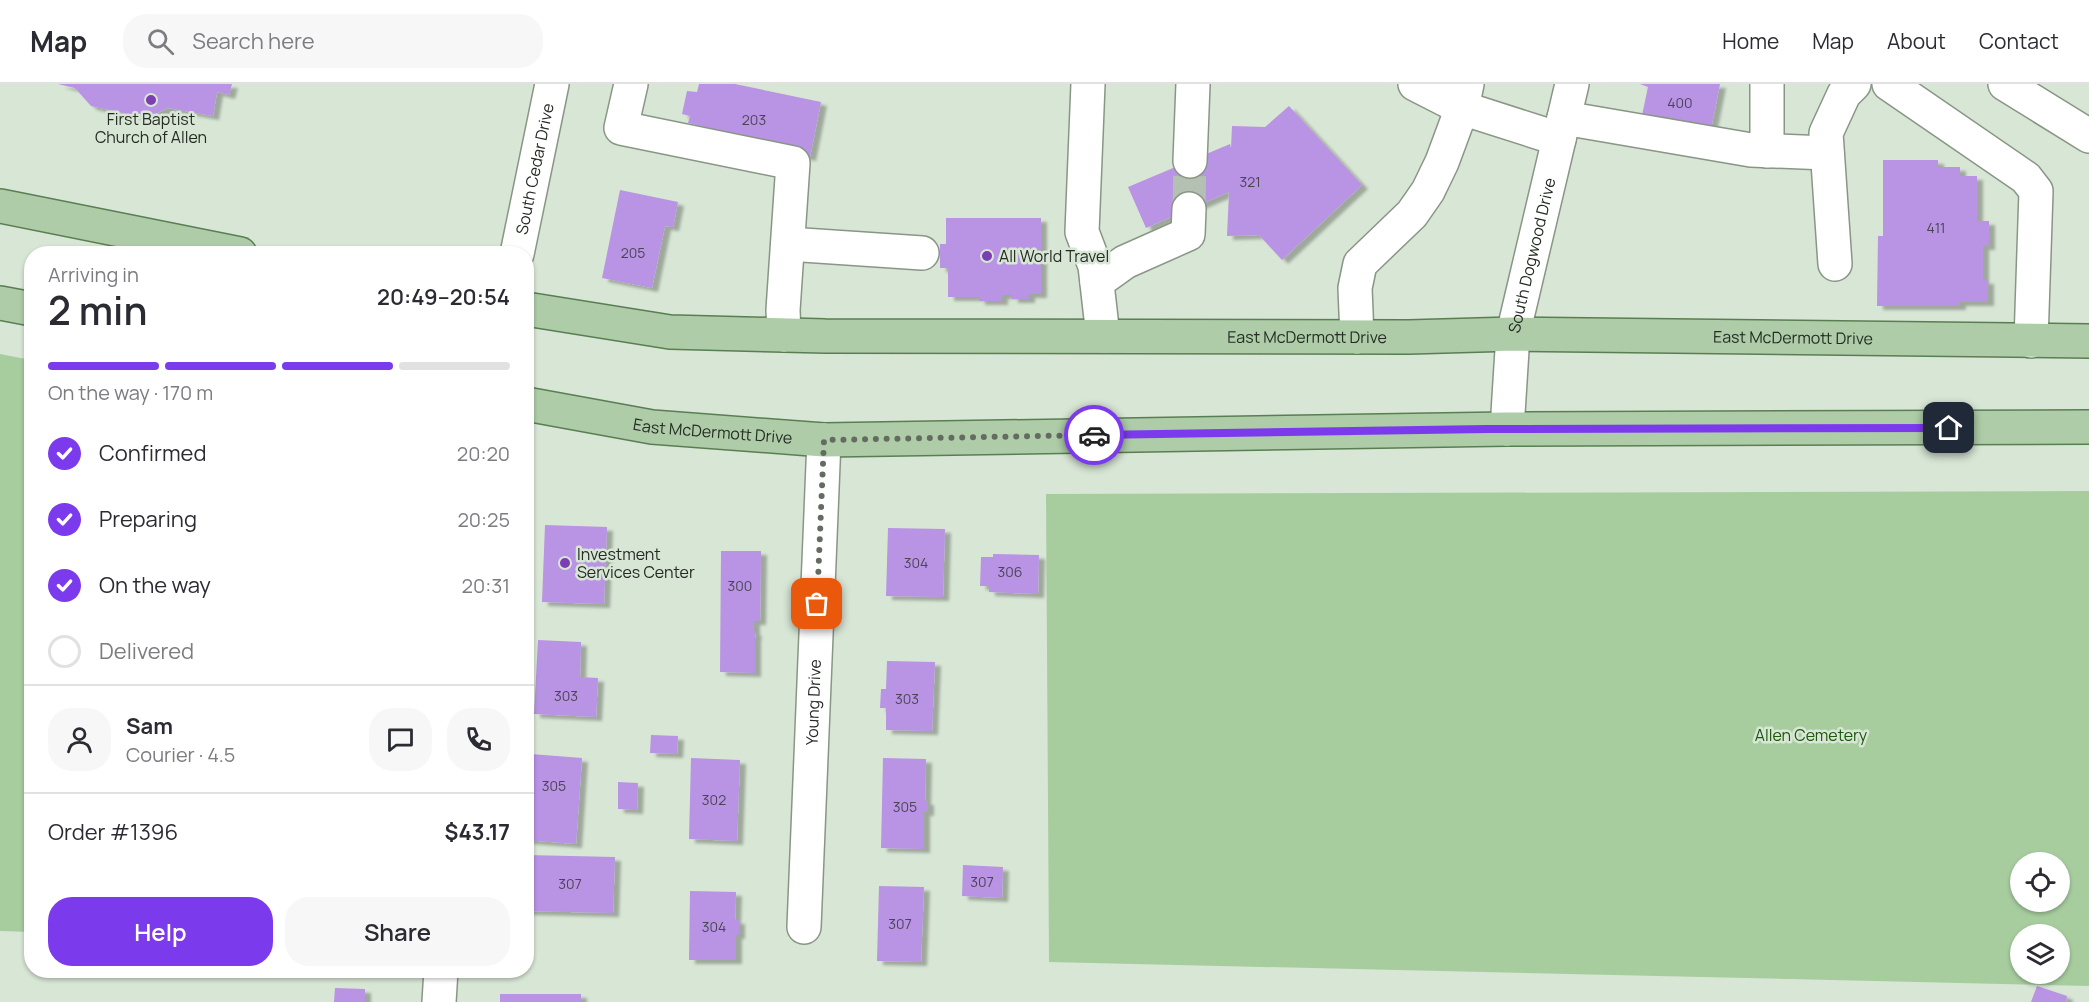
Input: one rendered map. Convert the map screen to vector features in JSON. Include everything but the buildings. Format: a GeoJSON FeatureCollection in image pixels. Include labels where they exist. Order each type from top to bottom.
{"type":"FeatureCollection","features":[{"type":"Feature","properties":{"kind":"main road"},"geometry":{"type":"LineString","coordinates":[[0,206],[200,246]]}},
{"type":"Feature","properties":{"kind":"main road"},"geometry":{"type":"LineString","coordinates":[[0,303],[24,308]]}},
{"type":"Feature","properties":{"kind":"main road","name":"East McDermott Drive"},"geometry":{"type":"LineString","coordinates":[[534,310],[670,332],[784,335],[1357,337],[1513,334],[2089,341]]}},
{"type":"Feature","properties":{"kind":"main road","name":"East McDermott Drive"},"geometry":{"type":"LineString","coordinates":[[534,405],[652,427],[824,440],[1507,429],[2089,427]]}},
{"type":"Feature","properties":{"kind":"street","name":"South Cedar Drive"},"geometry":{"type":"LineString","coordinates":[[519,246],[552,84]]}},
{"type":"Feature","properties":{"kind":"street"},"geometry":{"type":"LineString","coordinates":[[631,84],[621,128],[793,163],[783,310],[784,335]]}},
{"type":"Feature","properties":{"kind":"street"},"geometry":{"type":"LineString","coordinates":[[1088,84],[1082,232],[1095,266],[1103,336]]}},
{"type":"Feature","properties":{"kind":"street"},"geometry":{"type":"LineString","coordinates":[[1190,161],[1193,84]]}},
{"type":"Feature","properties":{"kind":"street"},"geometry":{"type":"LineString","coordinates":[[1415,84],[1464,96],[1562,128],[1767,151],[1827,153]]}},
{"type":"Feature","properties":{"kind":"street","name":"South Dogwood Drive"},"geometry":{"type":"LineString","coordinates":[[1507,429],[1513,334],[1572,84]]}},
{"type":"Feature","properties":{"kind":"street"},"geometry":{"type":"LineString","coordinates":[[1767,84],[1767,151]]}},
{"type":"Feature","properties":{"kind":"street"},"geometry":{"type":"LineString","coordinates":[[1835,264],[1826,133],[1844,94],[1854,84]]}},
{"type":"Feature","properties":{"kind":"street"},"geometry":{"type":"LineString","coordinates":[[1889,84],[2026,178],[2036,191],[2031,341]]}},
{"type":"Feature","properties":{"kind":"street"},"geometry":{"type":"LineString","coordinates":[[2005,84],[2089,136]]}},
{"type":"Feature","properties":{"kind":"street"},"geometry":{"type":"LineString","coordinates":[[1357,337],[1355,288],[1360,264],[1412,214],[1428,191],[1442,162],[1464,96]]}},
{"type":"Feature","properties":{"kind":"street"},"geometry":{"type":"LineString","coordinates":[[1097,282],[1125,262],[1188,234],[1189,209]]}},
{"type":"Feature","properties":{"kind":"street"},"geometry":{"type":"LineString","coordinates":[[788,244],[922,253]]}},
{"type":"Feature","properties":{"kind":"street","name":"Young Drive"},"geometry":{"type":"LineString","coordinates":[[804,927],[824,440]]}},
{"type":"Feature","properties":{"kind":"street"},"geometry":{"type":"LineString","coordinates":[[439,1002],[440,978]]}},
{"type":"Feature","properties":{"kind":"green space"},"geometry":{"type":"Polygon","coordinates":[[[0,354],[24,359],[24,932],[0,931],[0,354]]]}},
{"type":"Feature","properties":{"kind":"green space","name":"Allen Cemetery"},"geometry":{"type":"Polygon","coordinates":[[[2089,491],[2089,986],[1049,962],[1046,494],[2089,491]]]}},
{"type":"Feature","properties":{"kind":"tunnel"},"geometry":{"type":"LineString","coordinates":[[1189,209],[1190,161]]}},
{"type":"Feature","properties":{"kind":"way so far"},"geometry":{"type":"LineString","coordinates":[[817,604],[824,440],[1094,435]]}},
{"type":"Feature","properties":{"kind":"place","name":"First Baptist Church of Allen"},"geometry":{"type":"Point","coordinates":[151,100]}},
{"type":"Feature","properties":{"kind":"place","name":"All World Travel"},"geometry":{"type":"Point","coordinates":[987,256]}},
{"type":"Feature","properties":{"kind":"place","name":"Investment Services Center"},"geometry":{"type":"Point","coordinates":[565,563]}},
{"type":"Feature","properties":{"kind":"route"},"geometry":{"type":"LineString","coordinates":[[1094,435],[1487,429],[1949,428]]}}]}
